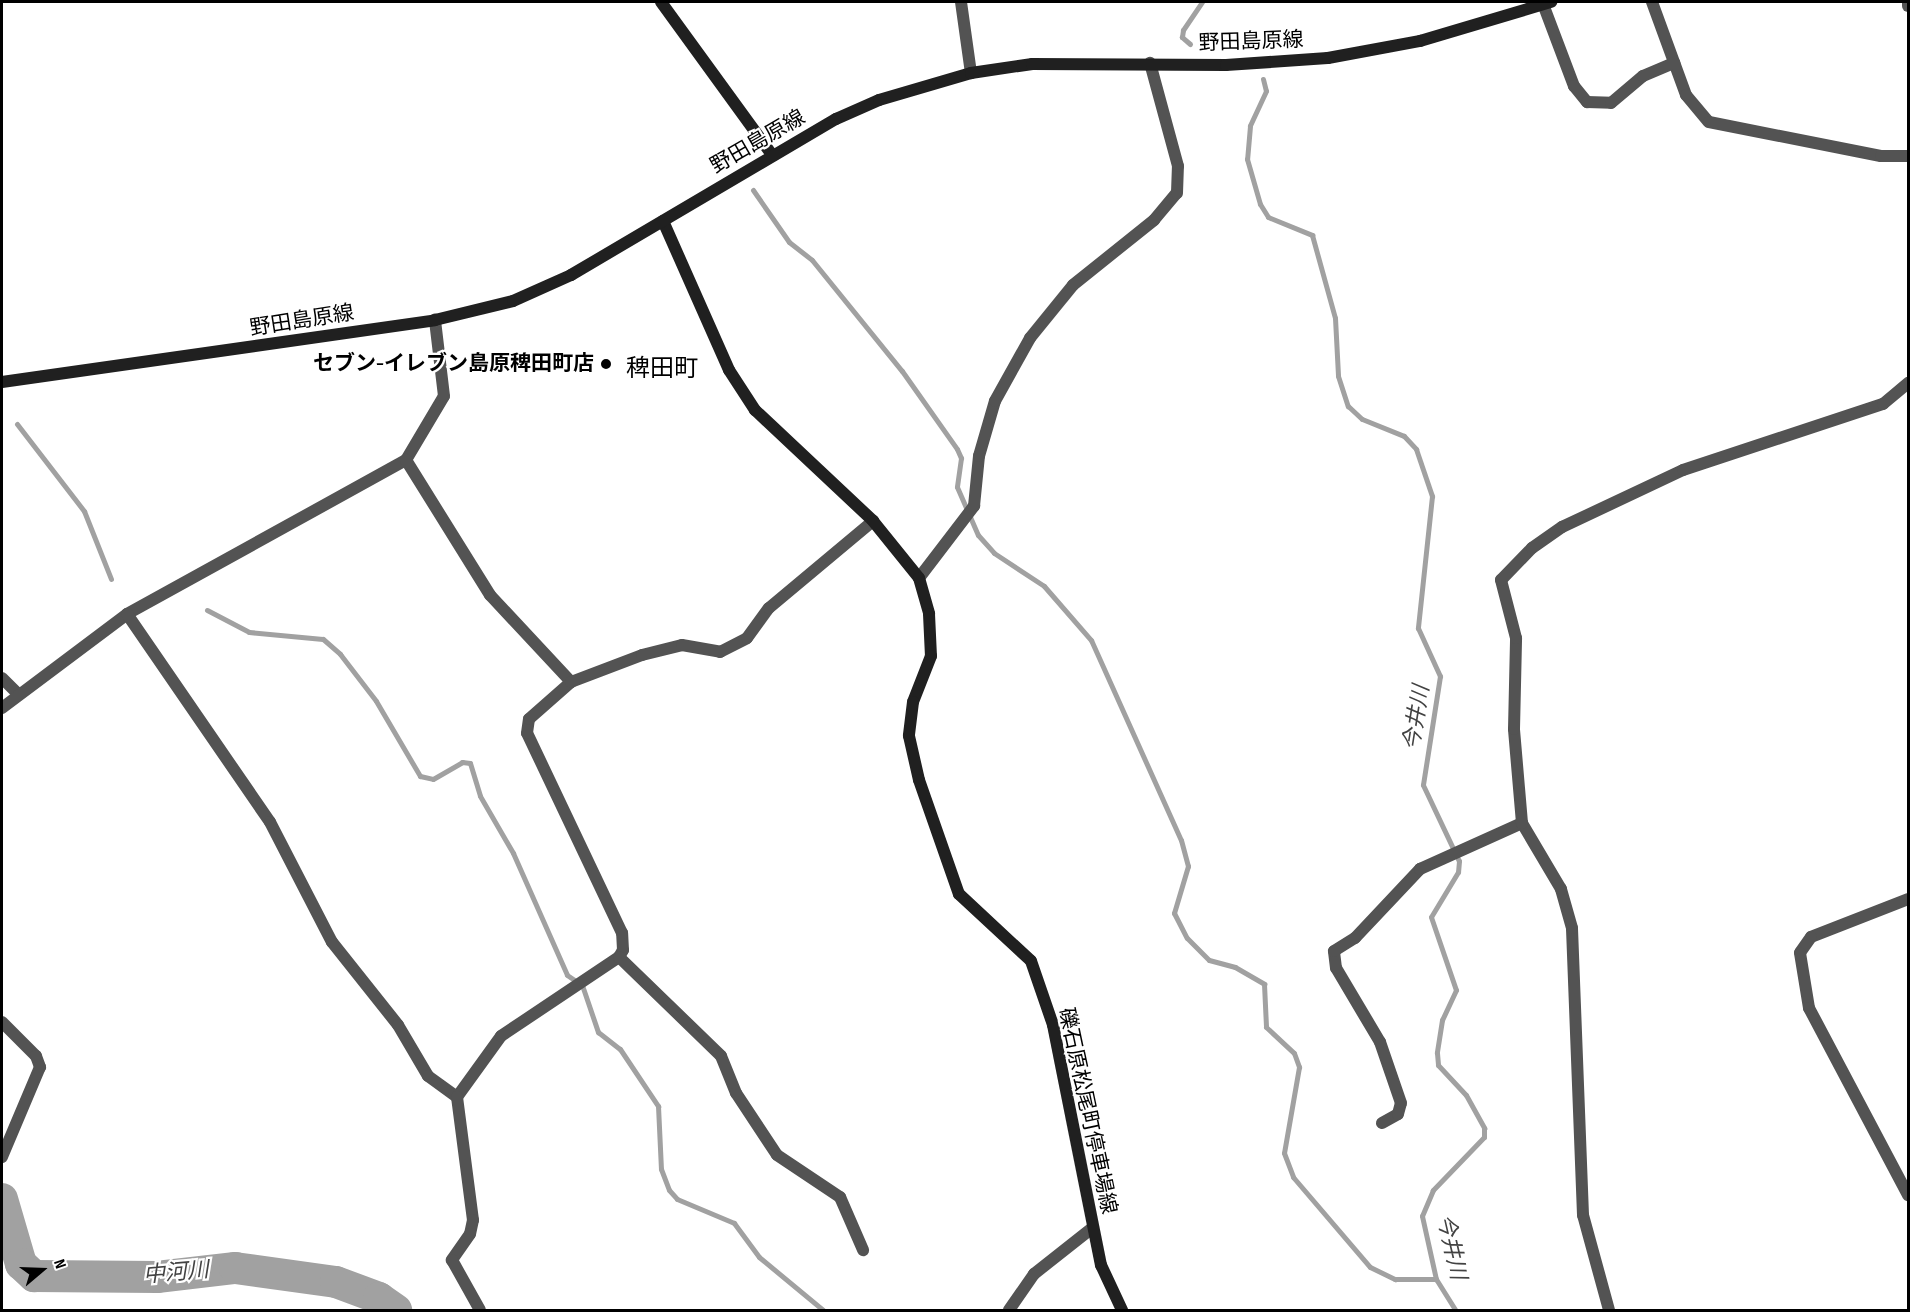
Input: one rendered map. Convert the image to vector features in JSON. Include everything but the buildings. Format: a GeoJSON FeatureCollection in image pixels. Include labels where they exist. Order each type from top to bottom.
{"type":"FeatureCollection","features":[{"type":"Feature","properties":{"kind":"main road"},"geometry":{"type":"LineString","coordinates":[[661,2],[773,156]]}},
{"type":"Feature","properties":{"kind":"main road","name":"野田島原線"},"geometry":{"type":"LineString","coordinates":[[2,382],[435,320],[535,293],[773,156],[879,100],[971,73],[1032,64],[1226,65],[1328,58],[1420,41],[1547,3]]}},
{"type":"Feature","properties":{"kind":"main road","name":"礫石原松尾町停車場線"},"geometry":{"type":"LineString","coordinates":[[663,221],[729,370],[755,410],[873,521],[919,578],[929,614],[931,656],[912,702],[909,736],[919,780],[959,894],[1031,961],[1053,1025],[1091,1229],[1101,1265],[1122,1311]]}},
{"type":"Feature","properties":{"kind":"street"},"geometry":{"type":"LineString","coordinates":[[961,2],[971,73]]}},
{"type":"Feature","properties":{"kind":"street"},"geometry":{"type":"LineString","coordinates":[[1652,2],[1686,95],[1709,122],[1881,156],[1908,156]]}},
{"type":"Feature","properties":{"kind":"street"},"geometry":{"type":"LineString","coordinates":[[1547,3],[1574,86],[1587,102],[1611,103],[1643,76],[1674,63]]}},
{"type":"Feature","properties":{"kind":"street"},"geometry":{"type":"LineString","coordinates":[[919,578],[964,524],[974,506],[979,456],[995,401],[1030,338],[1073,285],[1154,220],[1177,193],[1179,166],[1150,63]]}},
{"type":"Feature","properties":{"kind":"street"},"geometry":{"type":"LineString","coordinates":[[2,708],[18,693],[127,615],[406,460],[444,396],[435,320]]}},
{"type":"Feature","properties":{"kind":"street"},"geometry":{"type":"LineString","coordinates":[[1609,1311],[1583,1215],[1572,928],[1561,889],[1522,823],[1514,729],[1516,638],[1501,580],[1532,548],[1571,522],[1683,470],[1883,404],[1908,383]]}},
{"type":"Feature","properties":{"kind":"street"},"geometry":{"type":"LineString","coordinates":[[406,460],[490,595],[571,682]]}},
{"type":"Feature","properties":{"kind":"street"},"geometry":{"type":"LineString","coordinates":[[619,957],[622,933],[527,733],[529,719],[571,682],[642,655],[682,645],[720,652],[747,638],[769,608],[873,521]]}},
{"type":"Feature","properties":{"kind":"street"},"geometry":{"type":"LineString","coordinates":[[127,615],[270,822],[332,942],[398,1025],[428,1076],[457,1097]]}},
{"type":"Feature","properties":{"kind":"street"},"geometry":{"type":"LineString","coordinates":[[2,678],[18,693]]}},
{"type":"Feature","properties":{"kind":"street"},"geometry":{"type":"LineString","coordinates":[[1382,1123],[1398,1114],[1401,1103],[1370,1020],[1333,955],[1338,947],[1355,938],[1420,869],[1522,823]]}},
{"type":"Feature","properties":{"kind":"street"},"geometry":{"type":"LineString","coordinates":[[1908,899],[1811,937],[1800,953],[1809,1008],[1908,1195]]}},
{"type":"Feature","properties":{"kind":"street"},"geometry":{"type":"LineString","coordinates":[[480,1311],[452,1260],[473,1220],[457,1097],[501,1036],[577,981],[619,957]]}},
{"type":"Feature","properties":{"kind":"street"},"geometry":{"type":"LineString","coordinates":[[619,957],[721,1056],[736,1093],[777,1155],[840,1197],[862,1250]]}},
{"type":"Feature","properties":{"kind":"street"},"geometry":{"type":"LineString","coordinates":[[2,1022],[36,1056],[40,1066],[2,1157]]}},
{"type":"Feature","properties":{"kind":"street"},"geometry":{"type":"LineString","coordinates":[[1009,1311],[1034,1274],[1091,1229]]}},
{"type":"Feature","properties":{"kind":"waterway","name":"今井川"},"geometry":{"type":"LineString","coordinates":[[1190,44],[1182,37],[1183,30],[1202,2]]}},
{"type":"Feature","properties":{"kind":"waterway","name":"今井川"},"geometry":{"type":"LineString","coordinates":[[1263,79],[1266,91],[1250,126],[1247,159],[1260,204],[1268,217],[1312,235],[1335,318],[1338,376],[1348,406],[1362,419],[1404,436],[1416,449],[1432,496],[1418,628],[1440,676],[1423,785],[1459,861],[1458,872],[1431,917],[1456,990],[1442,1020],[1437,1053],[1438,1065],[1466,1095],[1484,1128],[1484,1137],[1433,1190],[1422,1216],[1436,1279],[1455,1310]]}},
{"type":"Feature","properties":{"kind":"waterway"},"geometry":{"type":"LineString","coordinates":[[753,190],[789,242],[812,260],[902,371],[957,449],[961,458],[957,487],[978,535],[994,553],[1044,586],[1091,640],[1181,840],[1188,866],[1174,913],[1187,938],[1209,960],[1235,967],[1264,984],[1266,1027],[1294,1053],[1299,1067],[1284,1153],[1293,1177],[1370,1267],[1395,1279],[1436,1279]]}},
{"type":"Feature","properties":{"kind":"waterway"},"geometry":{"type":"LineString","coordinates":[[17,424],[84,511],[111,579]]}},
{"type":"Feature","properties":{"kind":"waterway"},"geometry":{"type":"LineString","coordinates":[[207,610],[249,632],[323,639],[340,654],[376,701],[420,776],[433,779],[462,762],[470,763],[480,796],[513,853],[567,975],[582,985],[598,1032],[620,1049],[658,1106],[661,1169],[669,1190],[677,1199],[734,1223],[759,1257],[823,1310]]}},
{"type":"Feature","properties":{"kind":"waterway","name":"中河川"},"geometry":{"type":"LineString","coordinates":[[2,1199],[21,1264],[34,1276],[157,1277],[235,1268],[336,1282],[379,1298],[396,1310]]}},
{"type":"Feature","properties":{"kind":"place","name":"セブン-イレブン島原稗田町店"},"geometry":{"type":"Point","coordinates":[606,364]}},
{"type":"Feature","properties":{"kind":"district","name":"稗田町"},"geometry":{"type":"Point","coordinates":[662,369]}}]}
